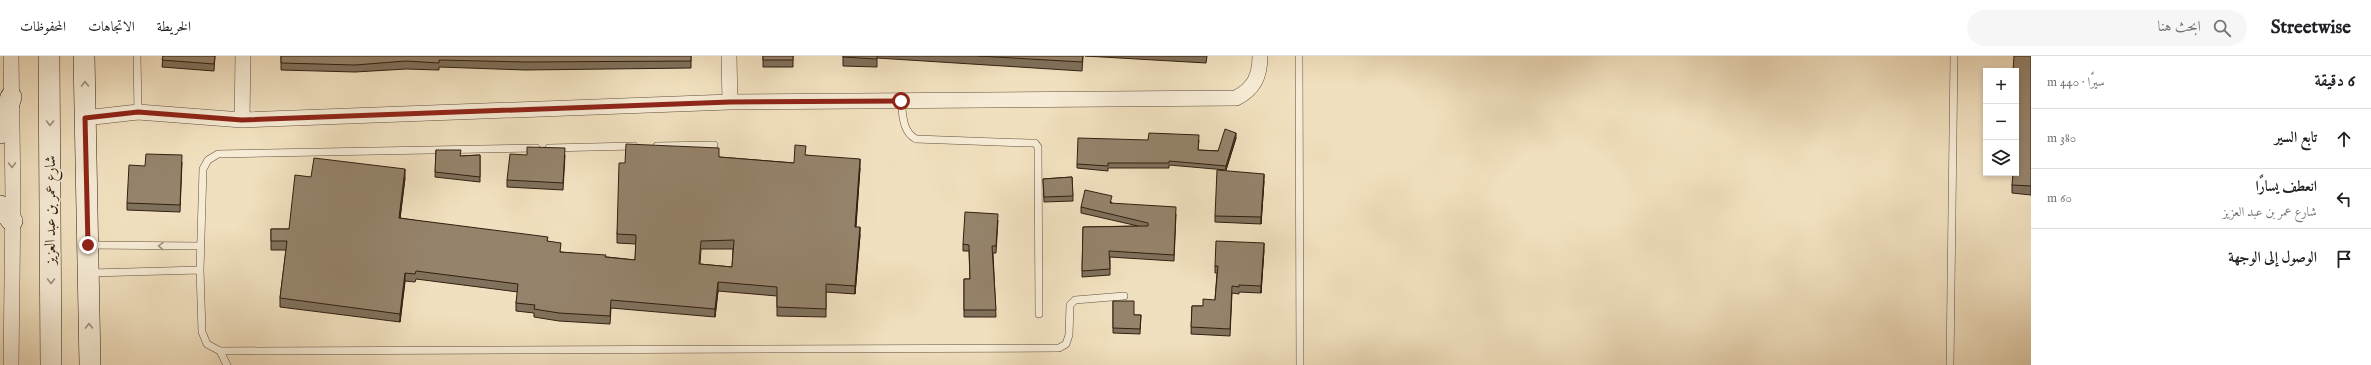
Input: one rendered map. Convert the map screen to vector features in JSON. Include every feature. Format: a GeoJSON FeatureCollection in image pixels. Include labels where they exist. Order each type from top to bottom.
{"type":"FeatureCollection","features":[{"type":"Feature","properties":{"kind":"main road","name":"شارع عمر بن عبد العزيز"},"geometry":{"type":"LineString","coordinates":[[49,56],[51,365]]}},
{"type":"Feature","properties":{"kind":"main road"},"geometry":{"type":"LineString","coordinates":[[84,56],[90,365]]}},
{"type":"Feature","properties":{"kind":"main road"},"geometry":{"type":"LineString","coordinates":[[0,133],[11,98]]}},
{"type":"Feature","properties":{"kind":"street"},"geometry":{"type":"LineString","coordinates":[[10,56],[11,98],[6,213],[11,365]]}},
{"type":"Feature","properties":{"kind":"street"},"geometry":{"type":"LineString","coordinates":[[242,120],[243,56]]}},
{"type":"Feature","properties":{"kind":"street"},"geometry":{"type":"LineString","coordinates":[[729,56],[730,102]]}},
{"type":"Feature","properties":{"kind":"street"},"geometry":{"type":"LineString","coordinates":[[85,118],[138,112],[242,120],[730,102],[1236,98],[1248,92],[1255,81],[1260,56]]}},
{"type":"Feature","properties":{"kind":"lane"},"geometry":{"type":"LineString","coordinates":[[137,56],[138,112]]}},
{"type":"Feature","properties":{"kind":"lane"},"geometry":{"type":"LineString","coordinates":[[1299,56],[1300,365]]}},
{"type":"Feature","properties":{"kind":"lane"},"geometry":{"type":"LineString","coordinates":[[1950,365],[1954,56]]}},
{"type":"Feature","properties":{"kind":"lane"},"geometry":{"type":"LineString","coordinates":[[901,101],[904,124],[911,136],[916,139],[1035,143],[1038,147],[1039,314]]}},
{"type":"Feature","properties":{"kind":"lane"},"geometry":{"type":"LineString","coordinates":[[650,146],[714,145]]}},
{"type":"Feature","properties":{"kind":"lane"},"geometry":{"type":"LineString","coordinates":[[642,146],[218,154],[208,160],[203,170],[200,270],[202,332],[207,344],[220,351],[1059,348],[1066,344],[1069,335],[1070,305],[1075,300],[1124,296]]}},
{"type":"Feature","properties":{"kind":"lane"},"geometry":{"type":"LineString","coordinates":[[88,245],[200,246]]}},
{"type":"Feature","properties":{"kind":"lane"},"geometry":{"type":"LineString","coordinates":[[88,273],[200,270]]}},
{"type":"Feature","properties":{"kind":"lane"},"geometry":{"type":"LineString","coordinates":[[220,351],[227,365]]}},
{"type":"Feature","properties":{"kind":"building"},"geometry":{"type":"Polygon","coordinates":[[[163,56],[215,56],[214,64],[162,60],[163,56]]]}},
{"type":"Feature","properties":{"kind":"building"},"geometry":{"type":"Polygon","coordinates":[[[281,56],[691,56],[691,61],[525,62],[439,60],[439,63],[406,61],[355,65],[281,63],[281,56]]]}},
{"type":"Feature","properties":{"kind":"building"},"geometry":{"type":"Polygon","coordinates":[[[763,56],[793,56],[793,60],[763,60],[763,56]]]}},
{"type":"Feature","properties":{"kind":"building"},"geometry":{"type":"Polygon","coordinates":[[[877,56],[877,59],[843,57],[877,56]]]}},
{"type":"Feature","properties":{"kind":"building"},"geometry":{"type":"Polygon","coordinates":[[[978,56],[1083,56],[1082,62],[978,56]]]}},
{"type":"Feature","properties":{"kind":"building"},"geometry":{"type":"Polygon","coordinates":[[[2014,56],[2031,56],[2031,186],[2012,185],[2013,176],[2019,176],[2019,68],[2013,68],[2014,56]]]}},
{"type":"Feature","properties":{"kind":"building"},"geometry":{"type":"Polygon","coordinates":[[[1225,129],[1236,133],[1226,166],[1169,161],[1169,163],[1108,163],[1108,166],[1077,164],[1078,138],[1148,140],[1149,133],[1199,135],[1198,150],[1218,151],[1225,129]]]}},
{"type":"Feature","properties":{"kind":"building"},"geometry":{"type":"Polygon","coordinates":[[[626,144],[719,148],[719,157],[794,163],[795,145],[806,146],[805,155],[860,159],[855,227],[860,227],[855,286],[826,284],[826,309],[777,307],[777,287],[718,282],[715,309],[611,300],[610,316],[559,313],[534,309],[535,305],[516,303],[518,284],[416,271],[415,274],[405,273],[400,314],[280,298],[287,241],[271,241],[271,229],[289,229],[295,175],[311,177],[314,158],[405,169],[399,218],[548,237],[547,241],[561,243],[560,252],[606,255],[605,257],[635,260],[636,235],[617,234],[619,163],[625,163],[626,144]],[[734,240],[701,241],[699,264],[732,267],[734,240]]]}},
{"type":"Feature","properties":{"kind":"building"},"geometry":{"type":"Polygon","coordinates":[[[527,147],[565,148],[563,183],[507,180],[510,154],[527,155],[527,147]]]}},
{"type":"Feature","properties":{"kind":"building"},"geometry":{"type":"Polygon","coordinates":[[[436,150],[461,150],[460,156],[480,155],[480,177],[435,172],[436,150]]]}},
{"type":"Feature","properties":{"kind":"building"},"geometry":{"type":"Polygon","coordinates":[[[146,154],[182,155],[180,205],[127,203],[129,165],[145,166],[146,154]]]}},
{"type":"Feature","properties":{"kind":"building"},"geometry":{"type":"Polygon","coordinates":[[[1217,170],[1264,174],[1261,217],[1215,216],[1217,170]]]}},
{"type":"Feature","properties":{"kind":"building"},"geometry":{"type":"Polygon","coordinates":[[[1072,177],[1073,196],[1044,197],[1043,179],[1072,177]]]}},
{"type":"Feature","properties":{"kind":"building"},"geometry":{"type":"Polygon","coordinates":[[[1085,190],[1112,196],[1110,203],[1176,207],[1174,255],[1109,251],[1110,269],[1082,271],[1083,227],[1148,226],[1148,223],[1081,207],[1085,190]]]}},
{"type":"Feature","properties":{"kind":"building"},"geometry":{"type":"Polygon","coordinates":[[[965,212],[998,214],[996,246],[992,246],[996,310],[964,310],[964,279],[970,279],[969,245],[963,244],[965,212]]]}},
{"type":"Feature","properties":{"kind":"building"},"geometry":{"type":"Polygon","coordinates":[[[1216,241],[1264,243],[1261,286],[1232,286],[1230,329],[1191,327],[1192,306],[1203,306],[1203,299],[1215,300],[1218,266],[1215,266],[1216,241]]]}},
{"type":"Feature","properties":{"kind":"building"},"geometry":{"type":"Polygon","coordinates":[[[1113,301],[1134,301],[1134,315],[1141,315],[1140,329],[1113,328],[1113,301]]]}},
{"type":"Feature","properties":{"kind":"route"},"geometry":{"type":"LineString","coordinates":[[88,245],[85,118],[138,112],[242,120],[730,102],[901,101]]}}]}
